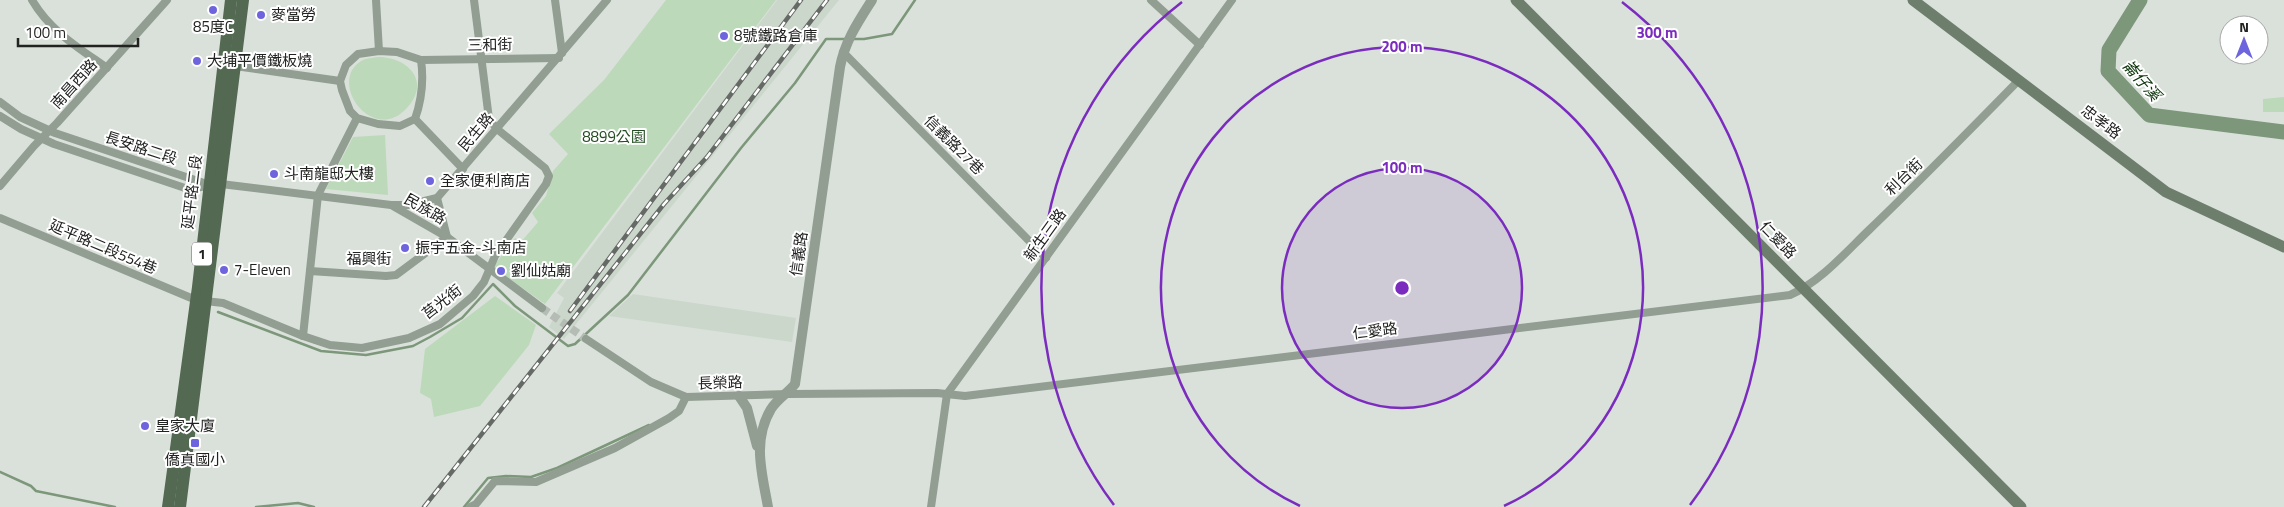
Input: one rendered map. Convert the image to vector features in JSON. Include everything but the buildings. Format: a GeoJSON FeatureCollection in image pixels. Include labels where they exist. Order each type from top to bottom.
{"type":"FeatureCollection","features":[{"type":"Feature","properties":{"kind":"main road","name":"延平路二段"},"geometry":{"type":"LineString","coordinates":[[180,507],[215,185],[231,0]]}},
{"type":"Feature","properties":{"kind":"main road","name":"延平路二段"},"geometry":{"type":"LineString","coordinates":[[215,185],[235,66],[243,0]]}},
{"type":"Feature","properties":{"kind":"main road","name":"仁愛路"},"geometry":{"type":"LineString","coordinates":[[1516,0],[1698,183],[1754,236],[1804,289],[2021,507]]}},
{"type":"Feature","properties":{"kind":"main road","name":"忠孝路"},"geometry":{"type":"LineString","coordinates":[[1913,0],[2166,192],[2284,246]]}},
{"type":"Feature","properties":{"kind":"main road","name":"延平路二段"},"geometry":{"type":"LineString","coordinates":[[168,507],[201,301]]}},
{"type":"Feature","properties":{"kind":"street"},"geometry":{"type":"LineString","coordinates":[[32,0],[50,24],[66,40],[107,68]]}},
{"type":"Feature","properties":{"kind":"street","name":"南昌西路"},"geometry":{"type":"LineString","coordinates":[[0,186],[167,0]]}},
{"type":"Feature","properties":{"kind":"street"},"geometry":{"type":"LineString","coordinates":[[376,0],[379,51]]}},
{"type":"Feature","properties":{"kind":"street"},"geometry":{"type":"LineString","coordinates":[[474,0],[488,119],[496,129]]}},
{"type":"Feature","properties":{"kind":"street"},"geometry":{"type":"LineString","coordinates":[[555,0],[560,55]]}},
{"type":"Feature","properties":{"kind":"street","name":"民生路"},"geometry":{"type":"LineString","coordinates":[[437,198],[607,0]]}},
{"type":"Feature","properties":{"kind":"street","name":"信義路"},"geometry":{"type":"LineString","coordinates":[[768,507],[759,454],[763,428],[772,408],[788,394],[795,384],[843,52],[853,28],[872,0]]}},
{"type":"Feature","properties":{"kind":"street"},"geometry":{"type":"LineString","coordinates":[[1151,0],[1200,45]]}},
{"type":"Feature","properties":{"kind":"street","name":"新生三路"},"geometry":{"type":"LineString","coordinates":[[931,507],[947,394],[1232,0]]}},
{"type":"Feature","properties":{"kind":"street"},"geometry":{"type":"LineString","coordinates":[[379,51],[397,52],[421,60],[423,85],[420,106],[415,119],[400,126],[378,124],[357,118],[350,111],[345,102],[340,81],[351,58],[358,54],[379,51]]}},
{"type":"Feature","properties":{"kind":"street","name":"信義路27巷"},"geometry":{"type":"LineString","coordinates":[[843,52],[1046,258]]}},
{"type":"Feature","properties":{"kind":"street","name":"三和街"},"geometry":{"type":"LineString","coordinates":[[421,60],[560,55]]}},
{"type":"Feature","properties":{"kind":"street"},"geometry":{"type":"LineString","coordinates":[[235,66],[340,81]]}},
{"type":"Feature","properties":{"kind":"street","name":"利台街"},"geometry":{"type":"LineString","coordinates":[[1804,289],[1913,189],[2018,81]]}},
{"type":"Feature","properties":{"kind":"street","name":"長安路二段"},"geometry":{"type":"LineString","coordinates":[[0,102],[20,117],[50,131],[215,185]]}},
{"type":"Feature","properties":{"kind":"street","name":"長安路二段"},"geometry":{"type":"LineString","coordinates":[[0,116],[42,139],[97,160],[188,189],[215,185]]}},
{"type":"Feature","properties":{"kind":"street"},"geometry":{"type":"LineString","coordinates":[[303,336],[318,196],[357,118]]}},
{"type":"Feature","properties":{"kind":"street"},"geometry":{"type":"LineString","coordinates":[[415,119],[463,168]]}},
{"type":"Feature","properties":{"kind":"street","name":"莒光街"},"geometry":{"type":"LineString","coordinates":[[201,301],[223,303],[330,345],[362,348],[409,338],[440,324],[460,308],[484,282],[495,256],[546,184],[549,176],[545,168],[496,129]]}},
{"type":"Feature","properties":{"kind":"street"},"geometry":{"type":"LineString","coordinates":[[215,185],[391,205],[408,205],[437,198],[447,237]]}},
{"type":"Feature","properties":{"kind":"street","name":"民族路"},"geometry":{"type":"LineString","coordinates":[[391,205],[447,237],[542,308]]}},
{"type":"Feature","properties":{"kind":"street","name":"延平路二段554巷"},"geometry":{"type":"LineString","coordinates":[[0,218],[201,301]]}},
{"type":"Feature","properties":{"kind":"street","name":"福興街"},"geometry":{"type":"LineString","coordinates":[[310,271],[396,275],[447,237]]}},
{"type":"Feature","properties":{"kind":"street","name":"仁愛路"},"geometry":{"type":"LineString","coordinates":[[947,394],[965,396],[1500,331],[1790,295],[1804,289]]}},
{"type":"Feature","properties":{"kind":"street"},"geometry":{"type":"LineString","coordinates":[[586,339],[650,382],[686,397]]}},
{"type":"Feature","properties":{"kind":"street","name":"長榮路"},"geometry":{"type":"LineString","coordinates":[[470,507],[476,504],[495,481],[536,482],[615,448],[669,418],[678,411],[686,397],[788,394],[947,394]]}},
{"type":"Feature","properties":{"kind":"street"},"geometry":{"type":"LineString","coordinates":[[739,396],[747,408],[759,454]]}},
{"type":"Feature","properties":{"kind":"shaded area"},"geometry":{"type":"Polygon","coordinates":[[[777,0],[839,0],[564,339],[549,327],[564,298],[557,293],[777,0]]]}},
{"type":"Feature","properties":{"kind":"shaded area"},"geometry":{"type":"Polygon","coordinates":[[[633,294],[796,318],[792,342],[609,316],[633,294]]]}},
{"type":"Feature","properties":{"kind":"green space","name":"8899公園"},"geometry":{"type":"Polygon","coordinates":[[[666,0],[776,0],[545,304],[493,267],[515,238],[521,242],[538,222],[532,213],[546,196],[553,171],[568,154],[549,134],[604,80],[666,0]]]}},
{"type":"Feature","properties":{"kind":"green space"},"geometry":{"type":"Polygon","coordinates":[[[378,57],[399,61],[413,73],[417,81],[414,99],[406,109],[393,118],[379,119],[367,114],[358,105],[351,93],[349,81],[353,69],[363,60],[378,57]]]}},
{"type":"Feature","properties":{"kind":"green space"},"geometry":{"type":"Polygon","coordinates":[[[2284,97],[2284,112],[2263,112],[2263,99],[2284,97]]]}},
{"type":"Feature","properties":{"kind":"green space"},"geometry":{"type":"Polygon","coordinates":[[[385,135],[388,195],[326,189],[353,137],[385,135]]]}},
{"type":"Feature","properties":{"kind":"green space"},"geometry":{"type":"Polygon","coordinates":[[[495,296],[536,325],[529,345],[480,406],[434,417],[431,399],[420,393],[425,349],[495,296]]]}},
{"type":"Feature","properties":{"kind":"waterway"},"geometry":{"type":"LineString","coordinates":[[853,39],[892,34],[915,0]]}},
{"type":"Feature","properties":{"kind":"waterway","name":"崙仔溪"},"geometry":{"type":"LineString","coordinates":[[2140,0],[2109,50],[2108,71],[2149,115],[2284,132]]}},
{"type":"Feature","properties":{"kind":"waterway"},"geometry":{"type":"LineString","coordinates":[[218,312],[321,351],[366,355],[413,346],[430,337],[462,318],[493,284],[515,306],[568,346],[575,344],[628,295],[741,148],[795,83],[826,39],[847,39]]}},
{"type":"Feature","properties":{"kind":"waterway"},"geometry":{"type":"LineString","coordinates":[[464,507],[488,478],[506,476],[531,477],[557,468],[649,425]]}},
{"type":"Feature","properties":{"kind":"waterway"},"geometry":{"type":"LineString","coordinates":[[0,472],[31,486],[36,491],[115,507]]}},
{"type":"Feature","properties":{"kind":"waterway"},"geometry":{"type":"LineString","coordinates":[[256,507],[298,503],[314,507]]}},
{"type":"Feature","properties":{"kind":"tunnel"},"geometry":{"type":"LineString","coordinates":[[542,308],[586,339]]}},
{"type":"Feature","properties":{"kind":"railway"},"geometry":{"type":"LineString","coordinates":[[570,311],[801,0]]}},
{"type":"Feature","properties":{"kind":"railway"},"geometry":{"type":"LineString","coordinates":[[424,507],[664,204],[707,157],[827,0]]}},
{"type":"Feature","properties":{"kind":"place","name":"85度C"},"geometry":{"type":"Point","coordinates":[213,10]}},
{"type":"Feature","properties":{"kind":"place","name":"麥當勞"},"geometry":{"type":"Point","coordinates":[261,15]}},
{"type":"Feature","properties":{"kind":"place","name":"8號鐵路倉庫"},"geometry":{"type":"Point","coordinates":[724,36]}},
{"type":"Feature","properties":{"kind":"place","name":"大埔平價鐵板燒"},"geometry":{"type":"Point","coordinates":[197,61]}},
{"type":"Feature","properties":{"kind":"place","name":"斗南龍邸大樓"},"geometry":{"type":"Point","coordinates":[274,174]}},
{"type":"Feature","properties":{"kind":"place","name":"全家便利商店"},"geometry":{"type":"Point","coordinates":[430,181]}},
{"type":"Feature","properties":{"kind":"place","name":"振宇五金-斗南店"},"geometry":{"type":"Point","coordinates":[405,248]}},
{"type":"Feature","properties":{"kind":"place","name":"7-Eleven"},"geometry":{"type":"Point","coordinates":[224,270]}},
{"type":"Feature","properties":{"kind":"place","name":"劉仙姑廟"},"geometry":{"type":"Point","coordinates":[501,271]}},
{"type":"Feature","properties":{"kind":"place","name":"皇家大廈"},"geometry":{"type":"Point","coordinates":[145,426]}},
{"type":"Feature","properties":{"kind":"place","name":"僑真國小"},"geometry":{"type":"Point","coordinates":[195,443]}}]}
